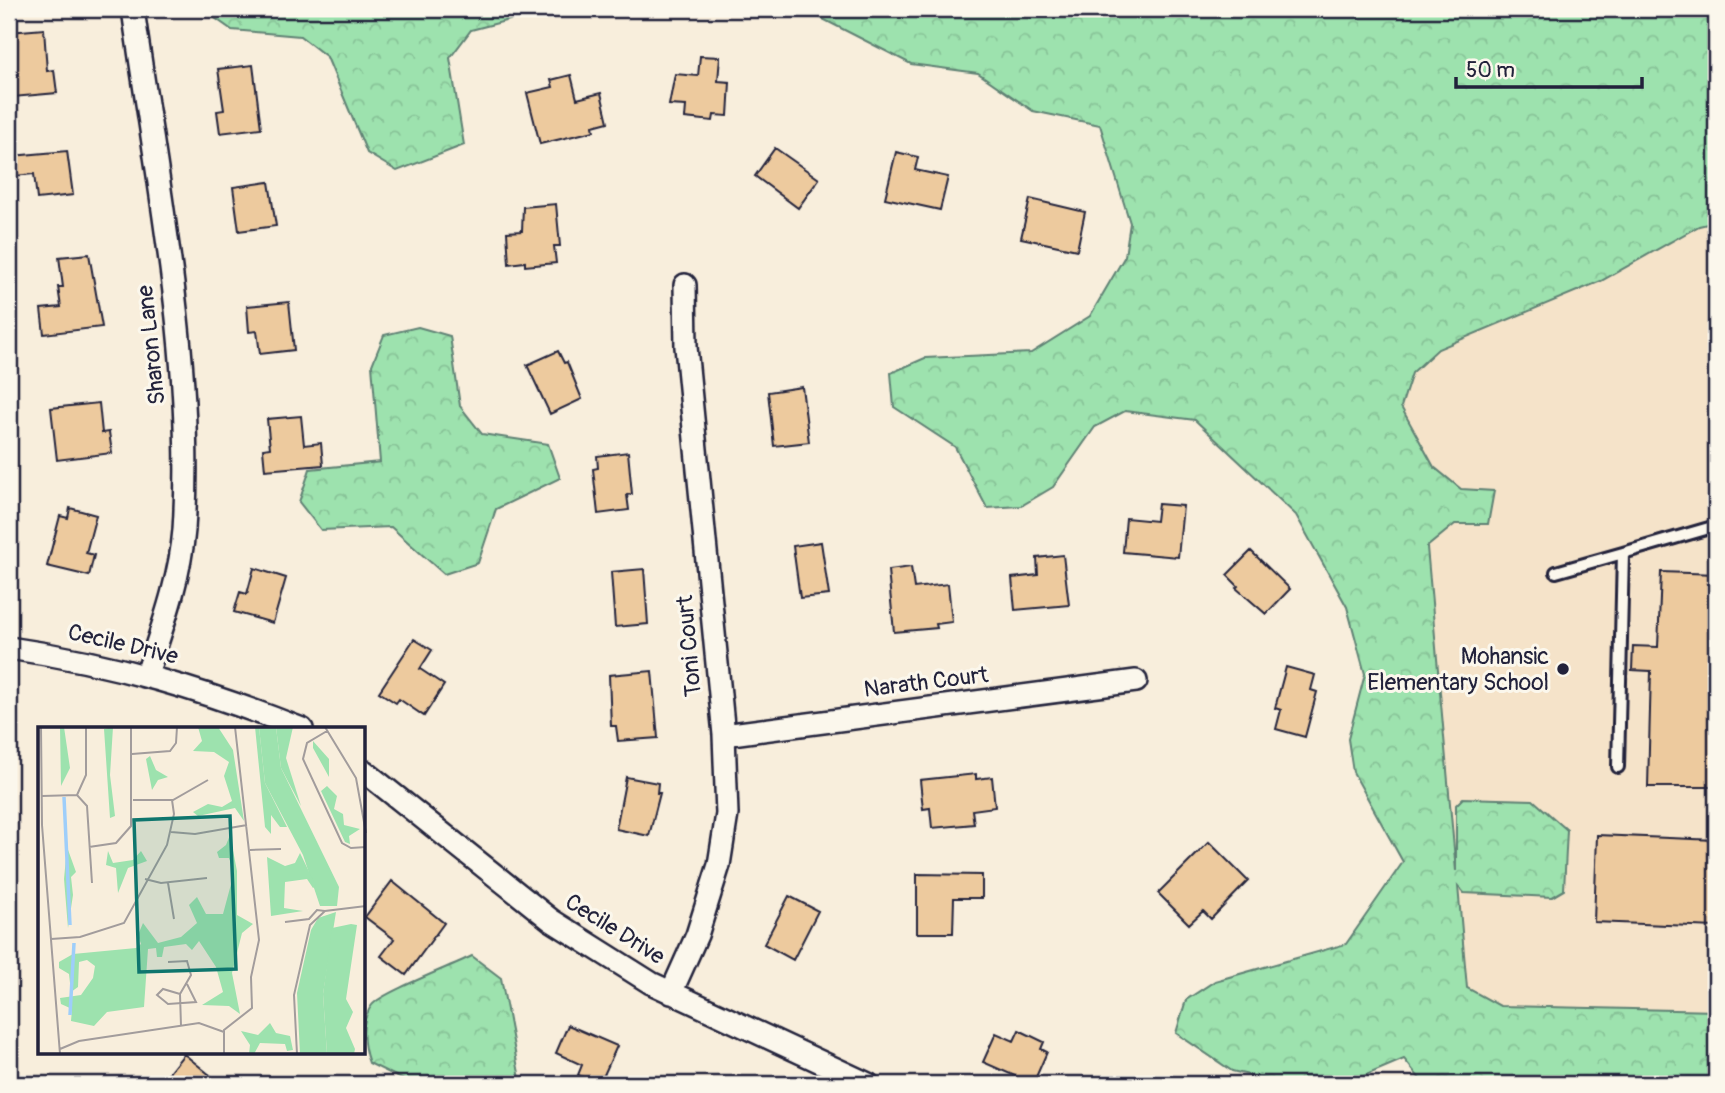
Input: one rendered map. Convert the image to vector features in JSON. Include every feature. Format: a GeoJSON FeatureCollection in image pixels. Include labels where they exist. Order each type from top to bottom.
{"type":"FeatureCollection","features":[{"type":"Feature","properties":{"kind":"street","name":"Sharon Lane"},"geometry":{"type":"LineString","coordinates":[[132,9],[177,325],[185,411],[184,532],[170,604],[147,674]]}},
{"type":"Feature","properties":{"kind":"street","name":"Toni Court"},"geometry":{"type":"LineString","coordinates":[[671,993],[697,935],[719,865],[727,814],[724,735],[687,347],[685,285]]}},
{"type":"Feature","properties":{"kind":"street","name":"Cecile Drive"},"geometry":{"type":"LineString","coordinates":[[9,648],[70,657],[147,674],[297,727]]}},
{"type":"Feature","properties":{"kind":"street","name":"Narath Court"},"geometry":{"type":"LineString","coordinates":[[724,735],[1136,681]]}},
{"type":"Feature","properties":{"kind":"street","name":"Cecile Drive"},"geometry":{"type":"LineString","coordinates":[[366,773],[551,920],[651,984],[868,1084]]}},
{"type":"Feature","properties":{"kind":"lane"},"geometry":{"type":"LineString","coordinates":[[1556,572],[1716,526]]}},
{"type":"Feature","properties":{"kind":"lane"},"geometry":{"type":"LineString","coordinates":[[1618,767],[1623,553]]}},
{"type":"Feature","properties":{"kind":"shaded area","name":"Mohansic Elementary School"},"geometry":{"type":"Polygon","coordinates":[[[1716,186],[1716,1023],[1446,1014],[1372,324],[1716,186]]]}},
{"type":"Feature","properties":{"kind":"green space"},"geometry":{"type":"Polygon","coordinates":[[[552,9],[471,30],[450,58],[464,145],[397,171],[367,153],[327,57],[300,36],[232,30],[205,11],[552,9]]]}},
{"type":"Feature","properties":{"kind":"green space"},"geometry":{"type":"Polygon","coordinates":[[[774,9],[1716,9],[1716,222],[1699,226],[1601,281],[1438,349],[1412,373],[1401,407],[1434,467],[1461,489],[1494,491],[1488,524],[1455,524],[1427,547],[1456,871],[1456,805],[1463,798],[1533,800],[1567,830],[1564,890],[1552,897],[1464,893],[1458,886],[1467,988],[1500,1006],[1716,1011],[1716,1084],[1424,1084],[1404,1059],[1345,1084],[1286,1084],[1232,1071],[1176,1033],[1186,1000],[1215,981],[1346,944],[1403,862],[1353,772],[1348,739],[1365,674],[1347,607],[1296,515],[1195,420],[1125,411],[1095,427],[1053,487],[1021,506],[987,508],[955,447],[894,407],[891,373],[925,358],[1031,353],[1090,316],[1125,256],[1130,223],[1100,125],[1033,111],[978,73],[911,64],[819,17],[774,9]]]}},
{"type":"Feature","properties":{"kind":"green space"},"geometry":{"type":"Polygon","coordinates":[[[418,327],[450,336],[460,406],[482,434],[548,444],[560,478],[496,509],[478,563],[444,574],[391,527],[321,530],[299,502],[310,469],[380,462],[372,365],[384,335],[418,327]]]}},
{"type":"Feature","properties":{"kind":"green space"},"geometry":{"type":"Polygon","coordinates":[[[472,956],[501,978],[521,1084],[412,1084],[369,1063],[366,1052],[368,1011],[378,1000],[472,956]]]}},
{"type":"Feature","properties":{"kind":"building"},"geometry":{"type":"Polygon","coordinates":[[[44,29],[47,71],[54,70],[57,93],[13,97],[9,32],[44,29]]]}},
{"type":"Feature","properties":{"kind":"building"},"geometry":{"type":"Polygon","coordinates":[[[700,56],[720,57],[718,81],[730,82],[728,116],[714,115],[713,121],[685,118],[686,106],[669,105],[675,74],[698,76],[700,56]]]}},
{"type":"Feature","properties":{"kind":"building"},"geometry":{"type":"Polygon","coordinates":[[[253,65],[261,128],[220,133],[217,111],[224,110],[218,69],[253,65]]]}},
{"type":"Feature","properties":{"kind":"building"},"geometry":{"type":"Polygon","coordinates":[[[571,75],[577,99],[601,93],[608,122],[593,126],[594,131],[540,144],[527,93],[553,87],[551,80],[571,75]]]}},
{"type":"Feature","properties":{"kind":"building"},"geometry":{"type":"Polygon","coordinates":[[[775,148],[819,179],[798,208],[755,176],[775,148]]]}},
{"type":"Feature","properties":{"kind":"building"},"geometry":{"type":"Polygon","coordinates":[[[67,151],[73,195],[37,199],[34,174],[14,176],[12,156],[67,151]]]}},
{"type":"Feature","properties":{"kind":"building"},"geometry":{"type":"Polygon","coordinates":[[[896,152],[918,157],[915,170],[948,177],[940,210],[885,198],[896,152]]]}},
{"type":"Feature","properties":{"kind":"building"},"geometry":{"type":"Polygon","coordinates":[[[269,182],[276,226],[239,231],[233,187],[269,182]]]}},
{"type":"Feature","properties":{"kind":"building"},"geometry":{"type":"Polygon","coordinates":[[[1030,199],[1085,212],[1077,250],[1021,238],[1030,199]]]}},
{"type":"Feature","properties":{"kind":"building"},"geometry":{"type":"Polygon","coordinates":[[[556,204],[560,246],[554,246],[556,263],[525,266],[525,262],[509,264],[507,232],[522,231],[523,207],[556,204]]]}},
{"type":"Feature","properties":{"kind":"building"},"geometry":{"type":"Polygon","coordinates":[[[89,254],[102,327],[44,334],[41,309],[61,307],[58,287],[63,287],[59,257],[89,254]]]}},
{"type":"Feature","properties":{"kind":"building"},"geometry":{"type":"Polygon","coordinates":[[[289,302],[294,350],[260,354],[257,331],[249,332],[247,306],[289,302]]]}},
{"type":"Feature","properties":{"kind":"building"},"geometry":{"type":"Polygon","coordinates":[[[558,351],[564,363],[567,362],[582,399],[550,414],[527,365],[558,351]]]}},
{"type":"Feature","properties":{"kind":"building"},"geometry":{"type":"Polygon","coordinates":[[[802,387],[809,442],[774,446],[768,392],[802,387]]]}},
{"type":"Feature","properties":{"kind":"building"},"geometry":{"type":"Polygon","coordinates":[[[99,403],[102,433],[109,432],[112,453],[57,460],[51,408],[99,403]]]}},
{"type":"Feature","properties":{"kind":"building"},"geometry":{"type":"Polygon","coordinates":[[[301,416],[304,445],[321,443],[323,465],[265,470],[263,449],[270,448],[267,419],[301,416]]]}},
{"type":"Feature","properties":{"kind":"building"},"geometry":{"type":"Polygon","coordinates":[[[628,452],[632,494],[627,495],[629,510],[598,514],[593,469],[598,468],[597,456],[628,452]]]}},
{"type":"Feature","properties":{"kind":"building"},"geometry":{"type":"Polygon","coordinates":[[[1158,504],[1183,506],[1178,557],[1123,552],[1126,518],[1156,521],[1158,504]]]}},
{"type":"Feature","properties":{"kind":"building"},"geometry":{"type":"Polygon","coordinates":[[[70,508],[96,515],[86,553],[94,555],[89,576],[47,566],[60,516],[68,518],[70,508]]]}},
{"type":"Feature","properties":{"kind":"building"},"geometry":{"type":"Polygon","coordinates":[[[821,542],[829,595],[800,598],[793,546],[821,542]]]}},
{"type":"Feature","properties":{"kind":"building"},"geometry":{"type":"Polygon","coordinates":[[[1251,551],[1290,589],[1266,614],[1236,588],[1238,586],[1227,575],[1251,551]]]}},
{"type":"Feature","properties":{"kind":"building"},"geometry":{"type":"Polygon","coordinates":[[[1063,555],[1069,605],[1015,610],[1012,578],[1038,575],[1037,558],[1063,555]]]}},
{"type":"Feature","properties":{"kind":"building"},"geometry":{"type":"Polygon","coordinates":[[[911,567],[914,588],[948,584],[952,622],[936,624],[937,628],[894,632],[888,570],[911,567]]]}},
{"type":"Feature","properties":{"kind":"building"},"geometry":{"type":"Polygon","coordinates":[[[254,568],[286,578],[273,623],[234,612],[240,592],[247,594],[254,568]]]}},
{"type":"Feature","properties":{"kind":"building"},"geometry":{"type":"Polygon","coordinates":[[[644,569],[648,624],[615,627],[611,572],[644,569]]]}},
{"type":"Feature","properties":{"kind":"building"},"geometry":{"type":"Polygon","coordinates":[[[1661,572],[1716,574],[1716,787],[1648,787],[1651,671],[1632,670],[1633,646],[1658,647],[1661,572]]]}},
{"type":"Feature","properties":{"kind":"building"},"geometry":{"type":"Polygon","coordinates":[[[414,639],[432,650],[420,669],[444,685],[424,716],[399,699],[396,703],[379,692],[414,639]]]}},
{"type":"Feature","properties":{"kind":"building"},"geometry":{"type":"Polygon","coordinates":[[[1286,667],[1315,675],[1311,690],[1317,692],[1305,737],[1276,729],[1281,710],[1275,708],[1286,667]]]}},
{"type":"Feature","properties":{"kind":"building"},"geometry":{"type":"Polygon","coordinates":[[[652,671],[658,738],[618,741],[616,726],[611,726],[609,675],[652,671]]]}},
{"type":"Feature","properties":{"kind":"building"},"geometry":{"type":"Polygon","coordinates":[[[976,774],[976,779],[992,777],[995,807],[972,810],[974,824],[932,828],[930,808],[923,809],[920,780],[976,774]]]}},
{"type":"Feature","properties":{"kind":"building"},"geometry":{"type":"Polygon","coordinates":[[[626,777],[658,783],[657,793],[660,793],[649,836],[616,829],[626,777]]]}},
{"type":"Feature","properties":{"kind":"building"},"geometry":{"type":"Polygon","coordinates":[[[1597,835],[1716,840],[1716,927],[1594,922],[1597,835]]]}},
{"type":"Feature","properties":{"kind":"building"},"geometry":{"type":"Polygon","coordinates":[[[1209,842],[1248,881],[1211,919],[1203,911],[1189,924],[1158,893],[1209,842]]]}},
{"type":"Feature","properties":{"kind":"building"},"geometry":{"type":"Polygon","coordinates":[[[917,874],[982,875],[982,898],[954,898],[953,933],[917,933],[917,874]]]}},
{"type":"Feature","properties":{"kind":"building"},"geometry":{"type":"Polygon","coordinates":[[[392,881],[444,923],[406,975],[381,956],[394,939],[366,916],[392,881]]]}},
{"type":"Feature","properties":{"kind":"building"},"geometry":{"type":"Polygon","coordinates":[[[789,896],[818,911],[793,960],[764,944],[789,896]]]}},
{"type":"Feature","properties":{"kind":"building"},"geometry":{"type":"Polygon","coordinates":[[[568,1025],[617,1046],[600,1084],[578,1075],[582,1065],[556,1053],[568,1025]]]}},
{"type":"Feature","properties":{"kind":"building"},"geometry":{"type":"Polygon","coordinates":[[[1019,1030],[1044,1042],[1041,1049],[1047,1052],[1033,1084],[983,1062],[996,1033],[1014,1041],[1019,1030]]]}},
{"type":"Feature","properties":{"kind":"building"},"geometry":{"type":"Polygon","coordinates":[[[184,1054],[221,1084],[160,1084],[184,1054]]]}},
{"type":"Feature","properties":{"kind":"place","name":"Mohansic Elementary School"},"geometry":{"type":"Point","coordinates":[1563,669]}}]}
